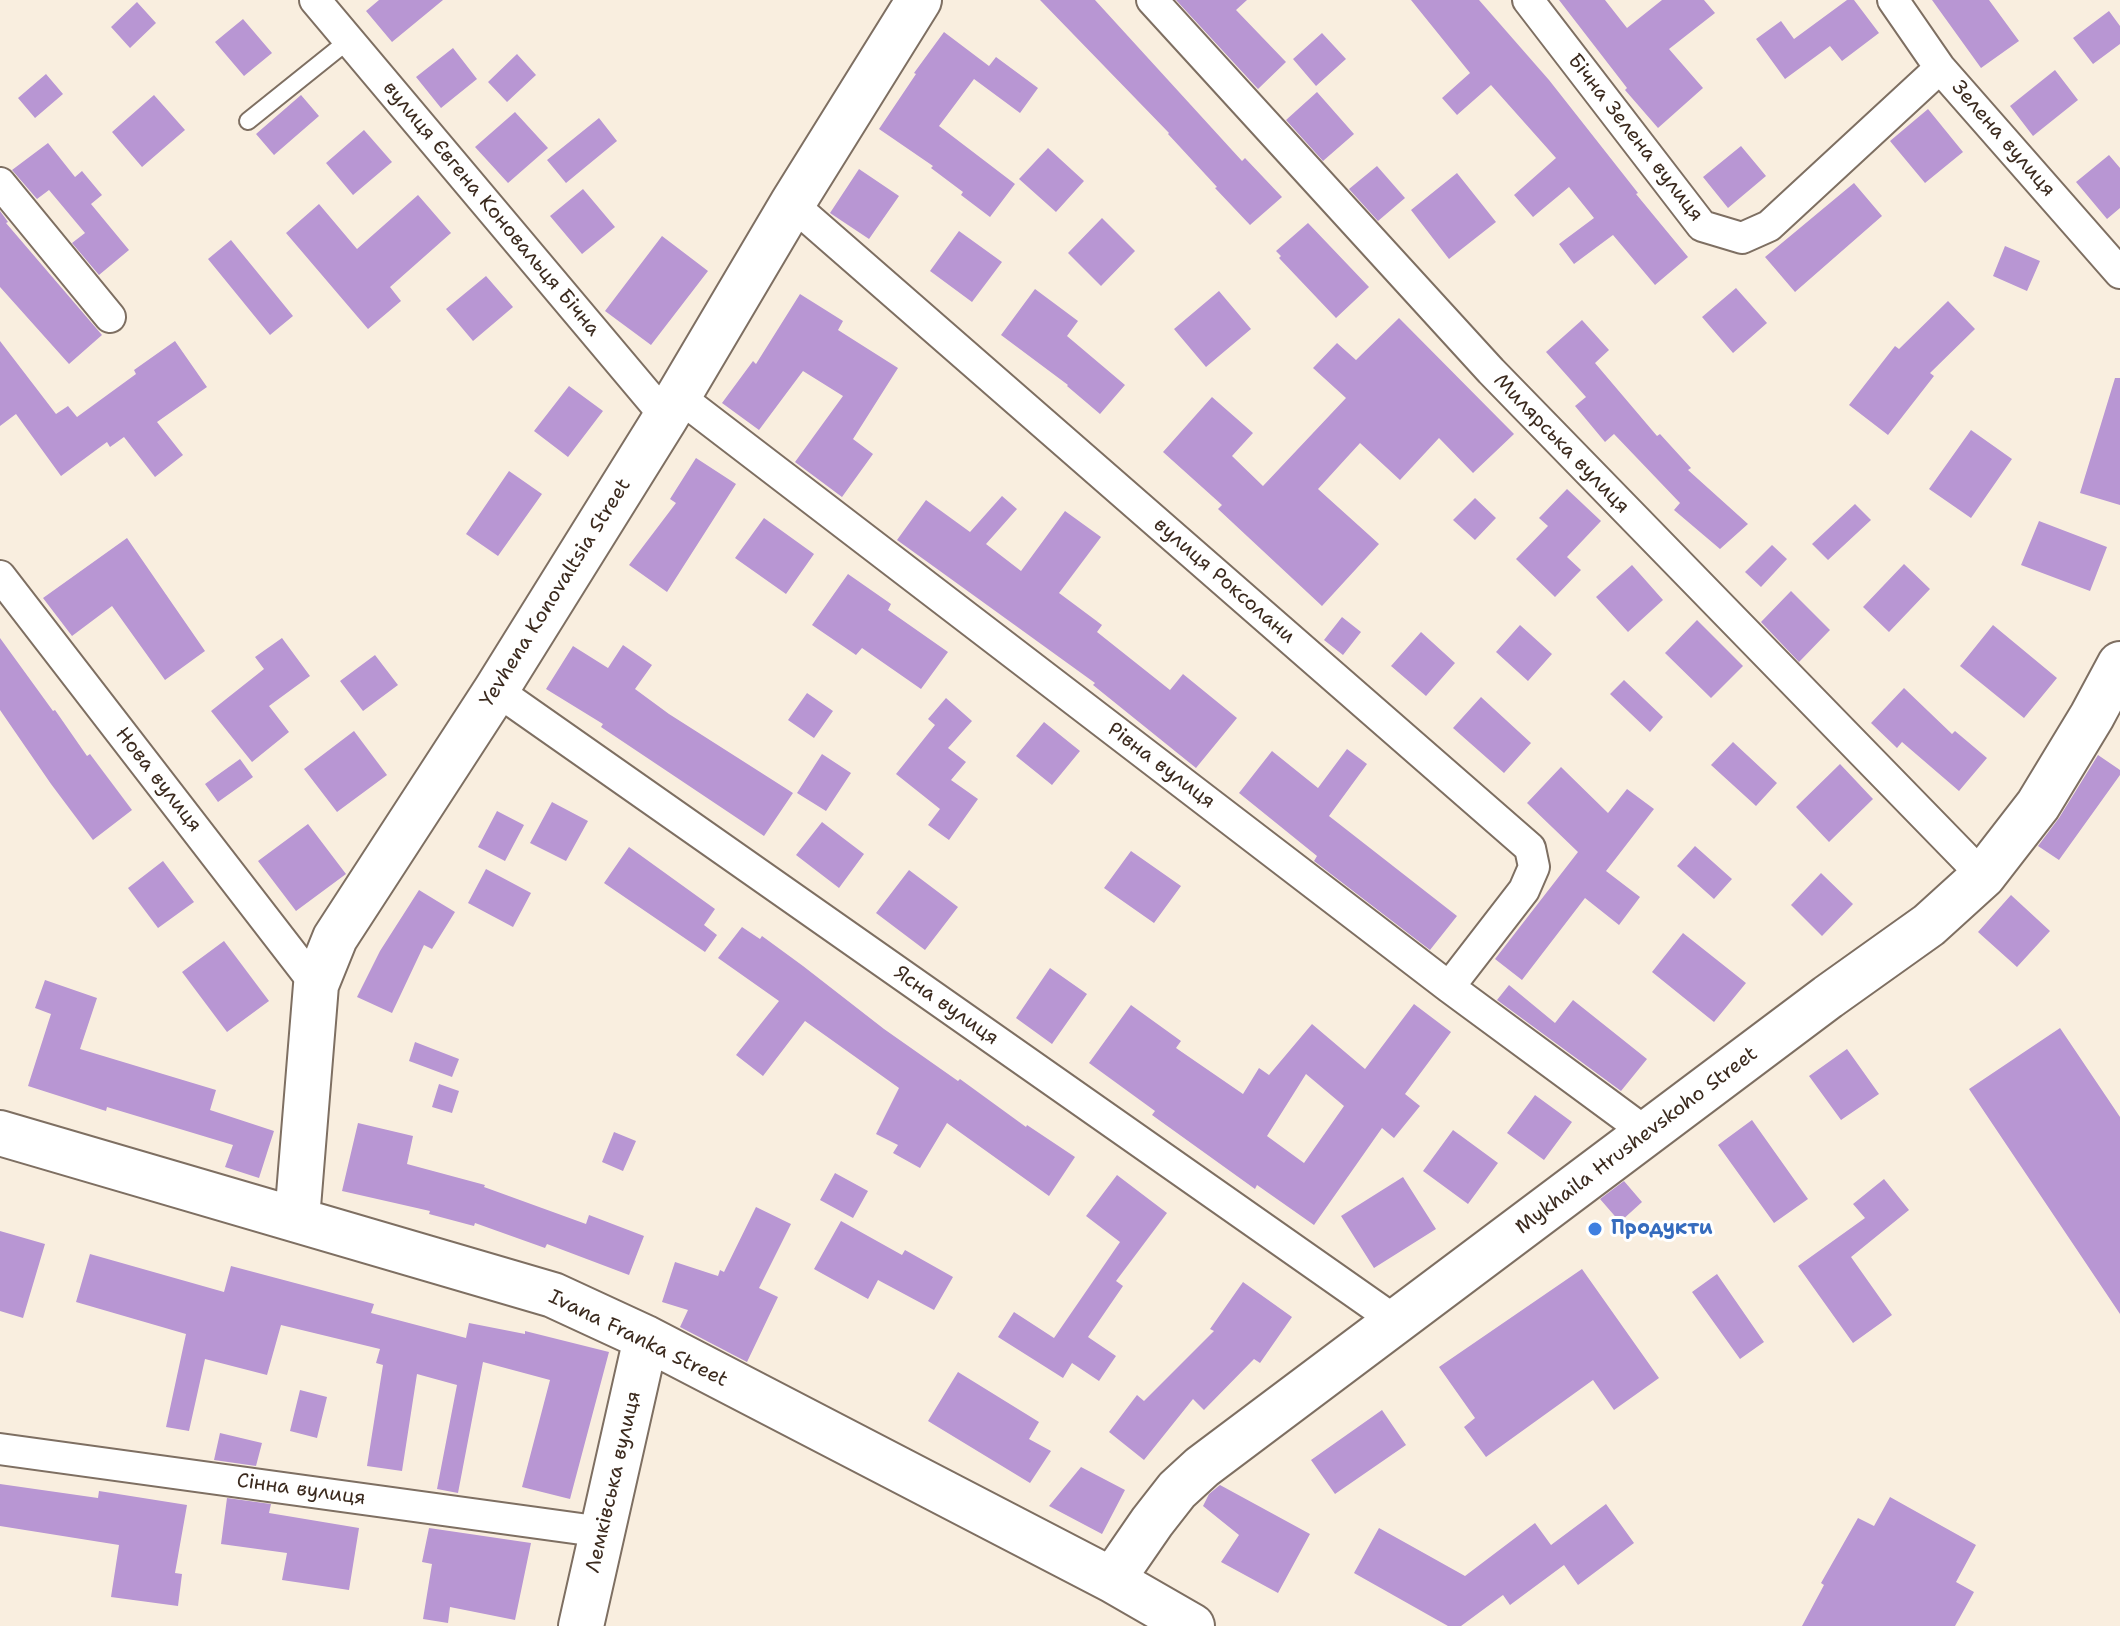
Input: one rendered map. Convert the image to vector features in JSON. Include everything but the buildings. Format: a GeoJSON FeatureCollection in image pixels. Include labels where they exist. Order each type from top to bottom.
{"type":"FeatureCollection","features":[{"type":"Feature","properties":{"kind":"street","name":"вулиця Євгена Коновальця Бічна"},"geometry":{"type":"LineString","coordinates":[[315,0],[672,406]]}},
{"type":"Feature","properties":{"kind":"street","name":"Yevhena Konovaltsia Street"},"geometry":{"type":"LineString","coordinates":[[297,1219],[316,985],[335,938],[496,690],[919,0]]}},
{"type":"Feature","properties":{"kind":"street","name":"Милярська вулиця"},"geometry":{"type":"LineString","coordinates":[[1152,0],[1491,371],[1983,876]]}},
{"type":"Feature","properties":{"kind":"street","name":"Бічна Зелена вулиця"},"geometry":{"type":"LineString","coordinates":[[1528,0],[1702,226],[1742,238],[1769,226],[1940,68]]}},
{"type":"Feature","properties":{"kind":"street","name":"Зелена вулиця"},"geometry":{"type":"LineString","coordinates":[[1893,0],[1940,68],[2120,273]]}},
{"type":"Feature","properties":{"kind":"street"},"geometry":{"type":"LineString","coordinates":[[0,183],[110,317]]}},
{"type":"Feature","properties":{"kind":"street","name":"вулиця Роксолани"},"geometry":{"type":"LineString","coordinates":[[792,204],[1530,848],[1534,867],[1524,890],[1449,987]]}},
{"type":"Feature","properties":{"kind":"street","name":"Рівна вулиця"},"geometry":{"type":"LineString","coordinates":[[672,406],[1647,1133]]}},
{"type":"Feature","properties":{"kind":"street","name":"Нова вулиця"},"geometry":{"type":"LineString","coordinates":[[0,576],[316,985]]}},
{"type":"Feature","properties":{"kind":"street","name":"Mykhaila Hrushevskoho Street"},"geometry":{"type":"LineString","coordinates":[[1112,1580],[1152,1522],[1186,1481],[1647,1133],[1929,925],[1983,876],[2038,805],[2120,664]]}},
{"type":"Feature","properties":{"kind":"street","name":"Ясна вулиця"},"geometry":{"type":"LineString","coordinates":[[496,690],[1397,1322]]}},
{"type":"Feature","properties":{"kind":"street","name":"Ivana Franka Street"},"geometry":{"type":"LineString","coordinates":[[0,1133],[553,1295],[646,1338],[1112,1580],[1192,1626]]}},
{"type":"Feature","properties":{"kind":"street","name":"Лемківська вулиця"},"geometry":{"type":"LineString","coordinates":[[581,1626],[646,1338]]}},
{"type":"Feature","properties":{"kind":"street","name":"Сінна вулиця"},"geometry":{"type":"LineString","coordinates":[[0,1449],[603,1532]]}},
{"type":"Feature","properties":{"kind":"lane"},"geometry":{"type":"LineString","coordinates":[[248,121],[349,40]]}},
{"type":"Feature","properties":{"kind":"place","name":"Продукти"},"geometry":{"type":"Point","coordinates":[1595,1229]}}]}
